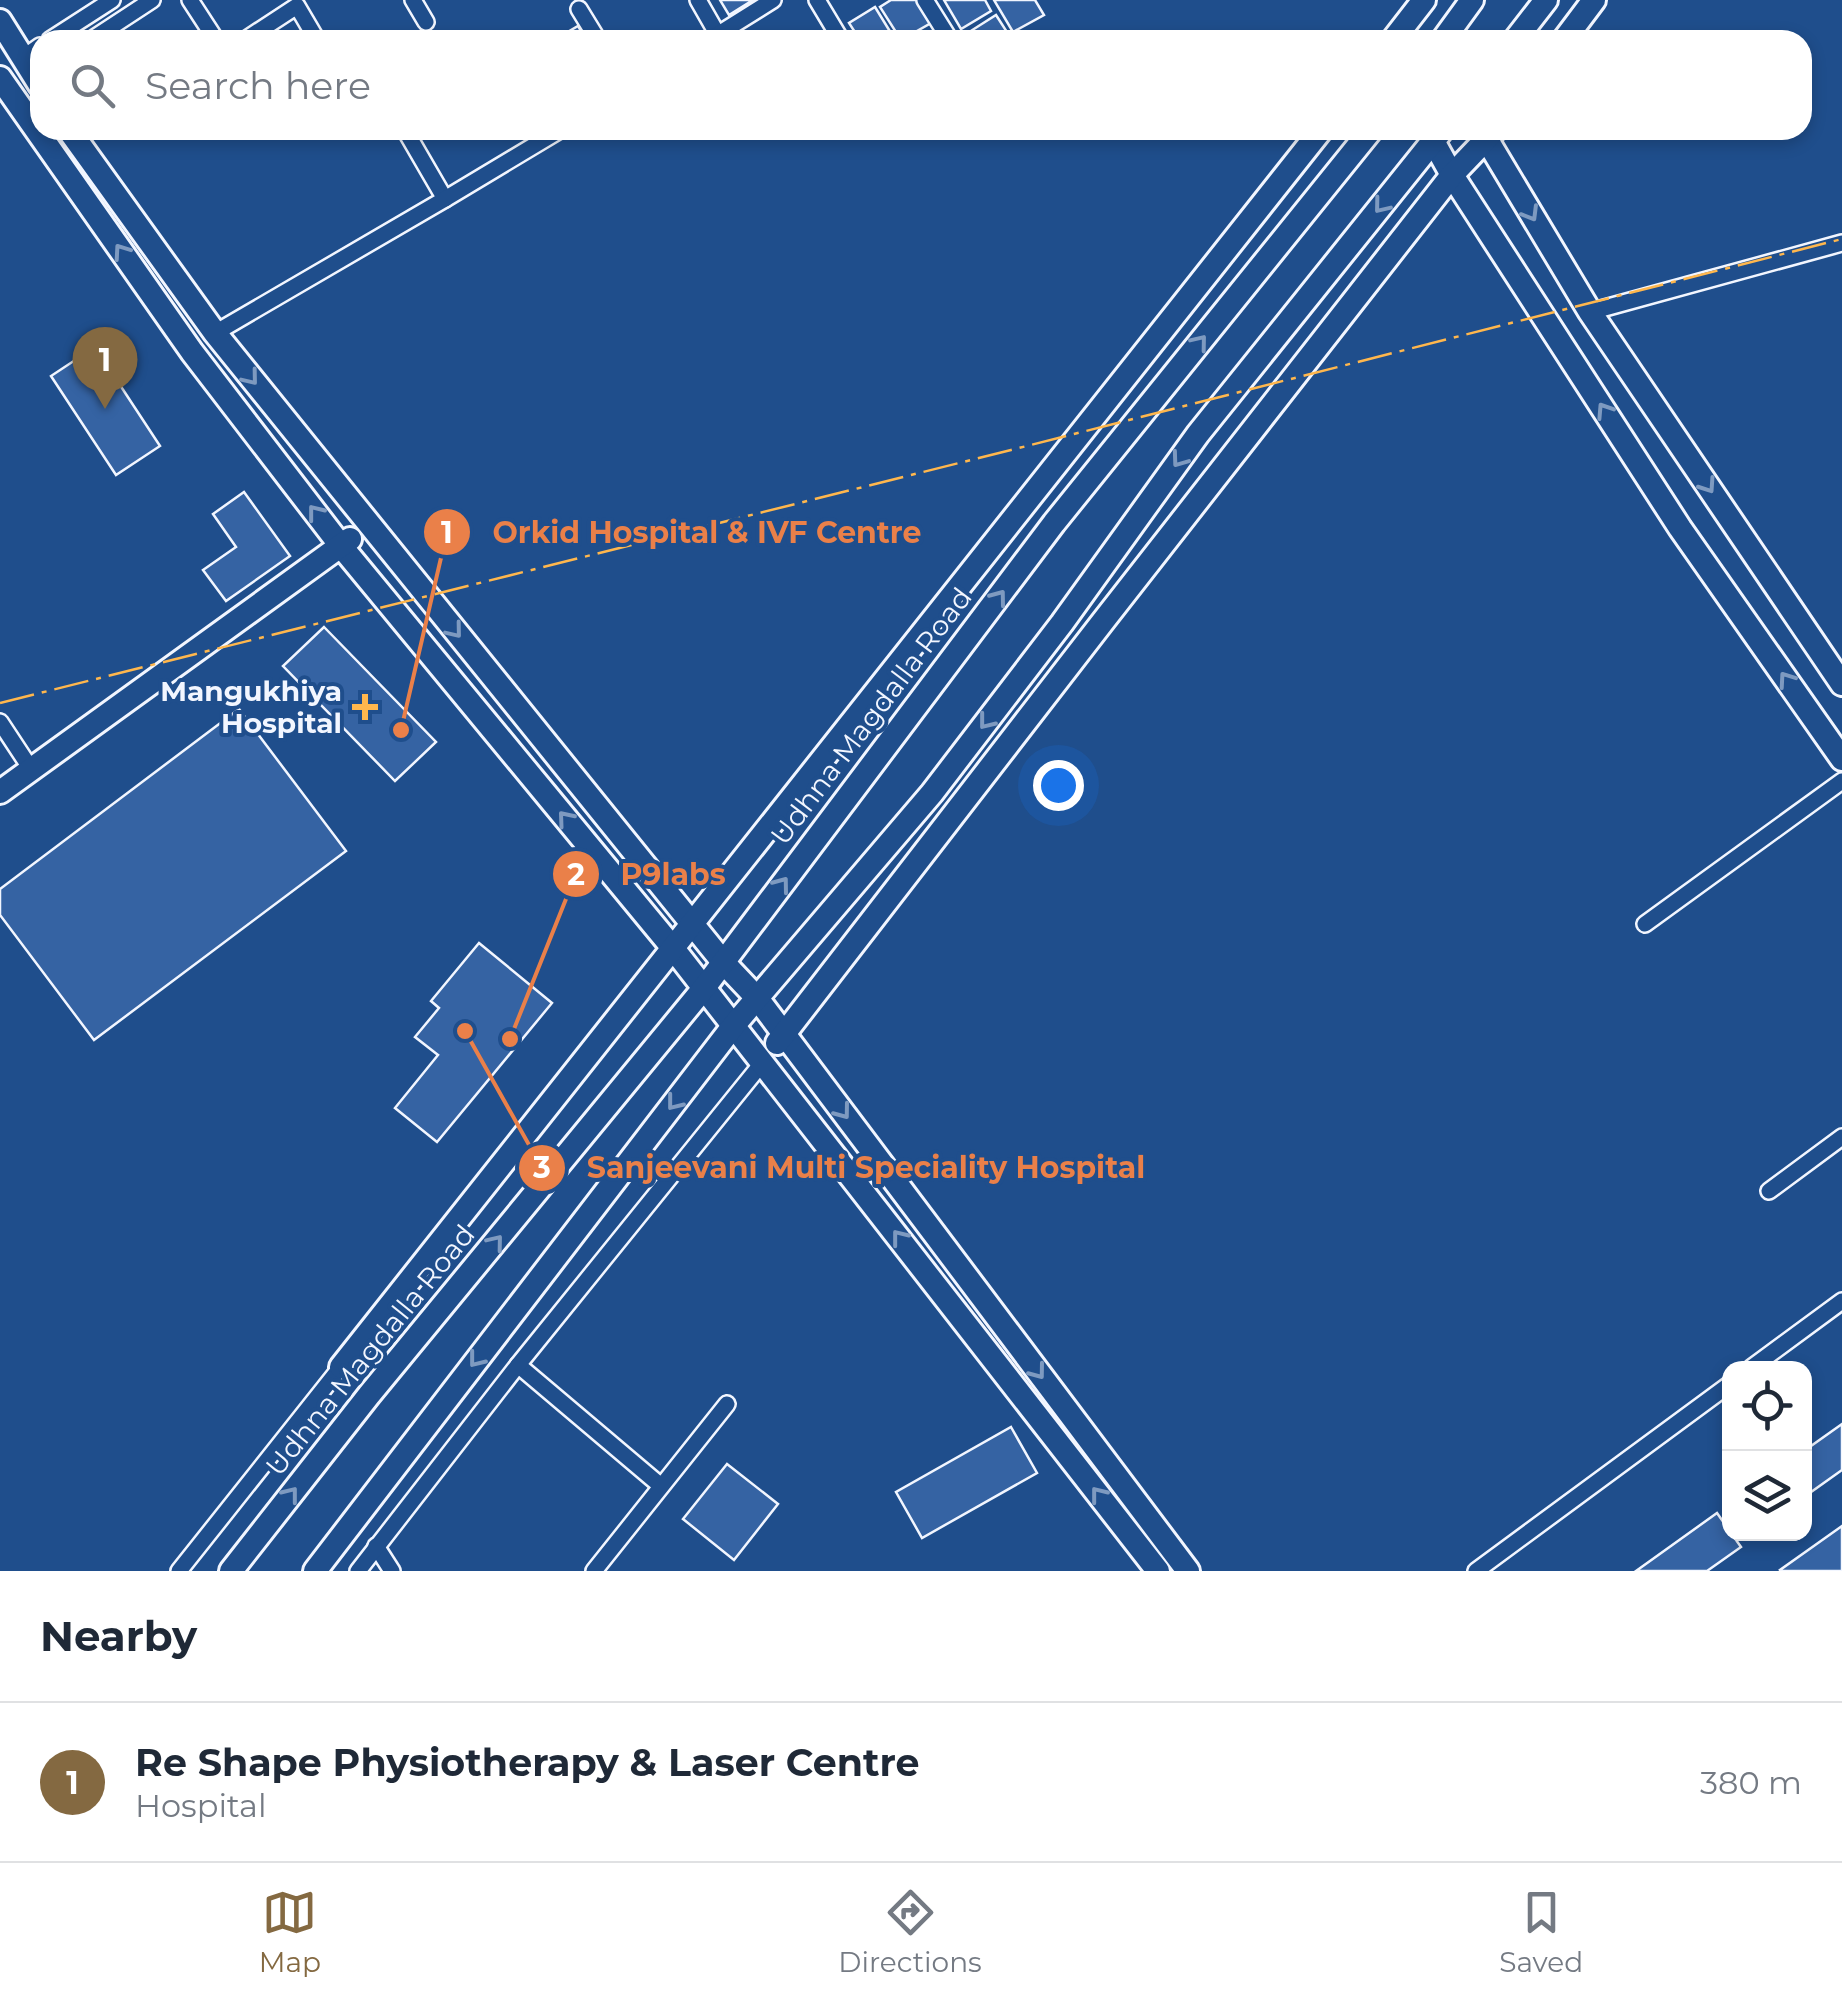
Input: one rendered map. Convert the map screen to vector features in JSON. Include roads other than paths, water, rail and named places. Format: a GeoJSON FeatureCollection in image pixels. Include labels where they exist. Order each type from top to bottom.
{"type":"FeatureCollection","features":[{"type":"Feature","properties":{"kind":"street"},"geometry":{"type":"LineString","coordinates":[[66,30],[112,0]]}},
{"type":"Feature","properties":{"kind":"street"},"geometry":{"type":"LineString","coordinates":[[106,30],[152,0]]}},
{"type":"Feature","properties":{"kind":"street"},"geometry":{"type":"LineString","coordinates":[[190,0],[210,30]]}},
{"type":"Feature","properties":{"kind":"street"},"geometry":{"type":"LineString","coordinates":[[413,0],[426,22]]}},
{"type":"Feature","properties":{"kind":"street"},"geometry":{"type":"LineString","coordinates":[[698,0],[710,30]]}},
{"type":"Feature","properties":{"kind":"street"},"geometry":{"type":"LineString","coordinates":[[724,30],[772,0]]}},
{"type":"Feature","properties":{"kind":"street"},"geometry":{"type":"LineString","coordinates":[[817,0],[835,30]]}},
{"type":"Feature","properties":{"kind":"street"},"geometry":{"type":"LineString","coordinates":[[925,0],[944,30]]}},
{"type":"Feature","properties":{"kind":"street"},"geometry":{"type":"LineString","coordinates":[[1450,30],[1472,0]]}},
{"type":"Feature","properties":{"kind":"street"},"geometry":{"type":"LineString","coordinates":[[1523,30],[1546,0]]}},
{"type":"Feature","properties":{"kind":"street"},"geometry":{"type":"LineString","coordinates":[[1572,30],[1594,0]]}},
{"type":"Feature","properties":{"kind":"street"},"geometry":{"type":"LineString","coordinates":[[259,30],[299,2],[312,30]]}},
{"type":"Feature","properties":{"kind":"street"},"geometry":{"type":"LineString","coordinates":[[579,8],[592,30]]}},
{"type":"Feature","properties":{"kind":"street"},"geometry":{"type":"LineString","coordinates":[[1417,11],[1434,30]]}},
{"type":"Feature","properties":{"kind":"street"},"geometry":{"type":"LineString","coordinates":[[0,22],[30,60]]}},
{"type":"Feature","properties":{"kind":"street"},"geometry":{"type":"LineString","coordinates":[[3,90],[30,127]]}},
{"type":"Feature","properties":{"kind":"street"},"geometry":{"type":"LineString","coordinates":[[39,140],[192,352],[340,546],[672,947],[1172,1568]]}},
{"type":"Feature","properties":{"kind":"street"},"geometry":{"type":"LineString","coordinates":[[76,140],[215,333],[723,962],[757,998],[1172,1568]]}},
{"type":"Feature","properties":{"kind":"street"},"geometry":{"type":"LineString","coordinates":[[411,140],[446,200]]}},
{"type":"Feature","properties":{"kind":"street"},"geometry":{"type":"LineString","coordinates":[[215,333],[446,200],[528,140]]}},
{"type":"Feature","properties":{"kind":"street"},"geometry":{"type":"LineString","coordinates":[[179,1571],[1313,140]]}},
{"type":"Feature","properties":{"kind":"street","name":"Udhna Magdalla Road"},"geometry":{"type":"LineString","coordinates":[[231,1571],[704,988],[1054,523],[1364,140]]}},
{"type":"Feature","properties":{"kind":"street"},"geometry":{"type":"LineString","coordinates":[[314,1571],[734,1026],[932,793],[1198,434],[1429,140]]}},
{"type":"Feature","properties":{"kind":"street"},"geometry":{"type":"LineString","coordinates":[[1437,140],[1452,175],[1680,528],[1842,759]]}},
{"type":"Feature","properties":{"kind":"street"},"geometry":{"type":"LineString","coordinates":[[358,1571],[518,1365],[763,1062],[1104,620],[1483,140]]}},
{"type":"Feature","properties":{"kind":"street"},"geometry":{"type":"LineString","coordinates":[[1491,140],[1590,312],[1842,684]]}},
{"type":"Feature","properties":{"kind":"street"},"geometry":{"type":"LineString","coordinates":[[1590,312],[1842,243]]}},
{"type":"Feature","properties":{"kind":"street"},"geometry":{"type":"LineString","coordinates":[[0,792],[369,525]]}},
{"type":"Feature","properties":{"kind":"street"},"geometry":{"type":"LineString","coordinates":[[0,722],[31,770]]}},
{"type":"Feature","properties":{"kind":"street"},"geometry":{"type":"LineString","coordinates":[[806,778],[840,807]]}},
{"type":"Feature","properties":{"kind":"street"},"geometry":{"type":"LineString","coordinates":[[1645,924],[1842,782]]}},
{"type":"Feature","properties":{"kind":"street"},"geometry":{"type":"LineString","coordinates":[[1768,1192],[1842,1137]]}},
{"type":"Feature","properties":{"kind":"street"},"geometry":{"type":"LineString","coordinates":[[1760,1361],[1842,1301]]}},
{"type":"Feature","properties":{"kind":"street"},"geometry":{"type":"LineString","coordinates":[[518,1365],[662,1486]]}},
{"type":"Feature","properties":{"kind":"street"},"geometry":{"type":"LineString","coordinates":[[1476,1571],[1722,1390]]}},
{"type":"Feature","properties":{"kind":"street"},"geometry":{"type":"LineString","coordinates":[[594,1571],[727,1404]]}},
{"type":"Feature","properties":{"kind":"street"},"geometry":{"type":"LineString","coordinates":[[376,1546],[392,1571]]}},
{"type":"Feature","properties":{"kind":"place","name":"Re Shape Physiotherapy & Laser Centre"},"geometry":{"type":"Point","coordinates":[105,409]}},
{"type":"Feature","properties":{"kind":"place","name":"Mangukhiya Hospital"},"geometry":{"type":"Point","coordinates":[365,707]}},
{"type":"Feature","properties":{"kind":"place","name":"Orkid Hospital & IVF Centre"},"geometry":{"type":"Point","coordinates":[401,730]}},
{"type":"Feature","properties":{"kind":"place","name":"Sanjeevani Multi Speciality Hospital"},"geometry":{"type":"Point","coordinates":[465,1031]}},
{"type":"Feature","properties":{"kind":"place","name":"P9labs"},"geometry":{"type":"Point","coordinates":[510,1039]}}]}
